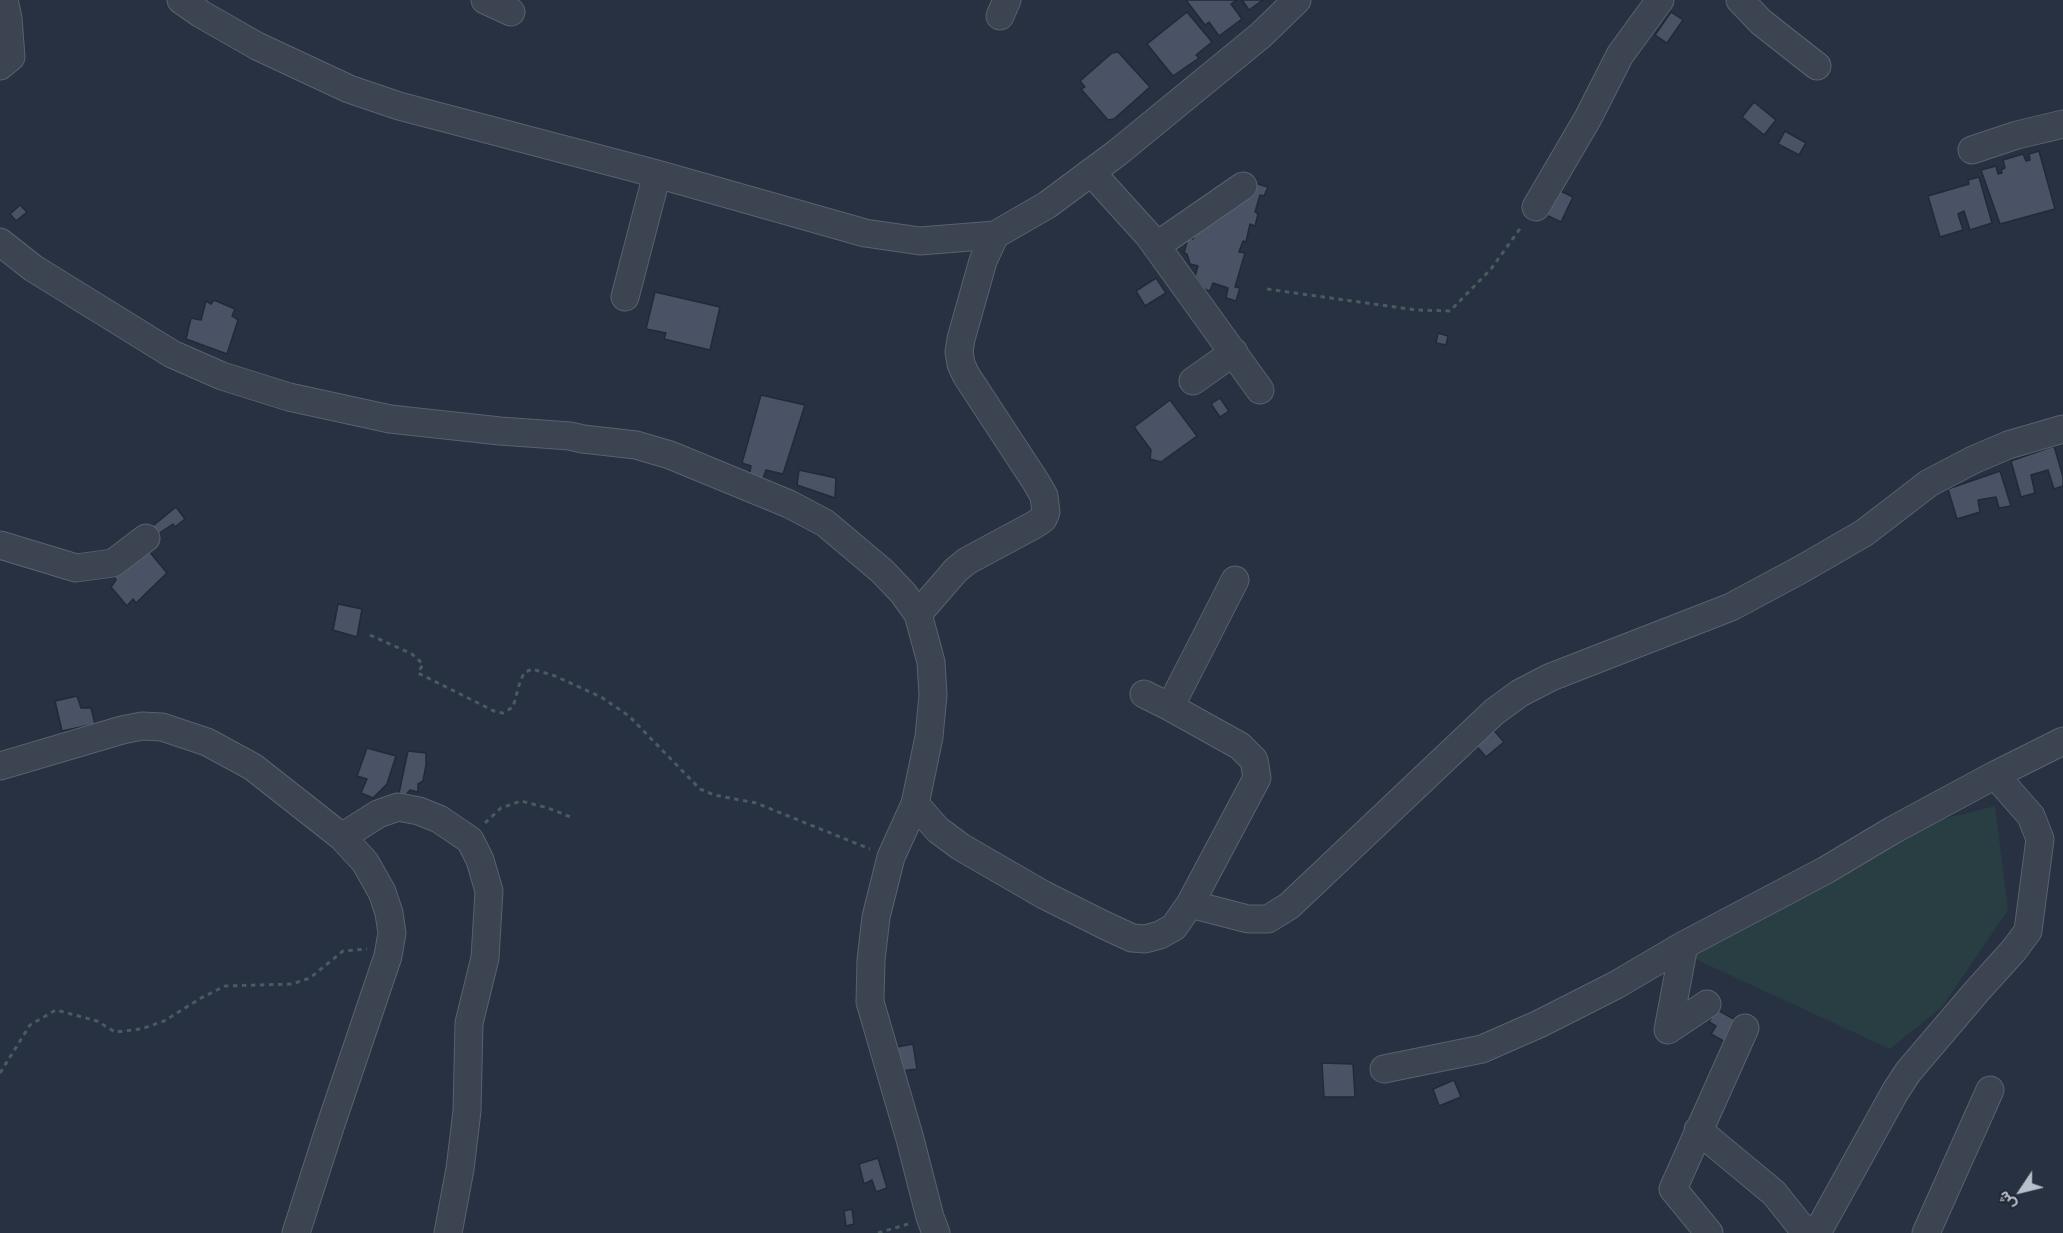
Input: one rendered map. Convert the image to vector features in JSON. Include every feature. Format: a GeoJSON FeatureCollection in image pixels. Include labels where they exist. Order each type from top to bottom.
{"type":"FeatureCollection","features":[{"type":"Feature","properties":{"kind":"street"},"geometry":{"type":"LineString","coordinates":[[0,66],[11,57],[4,0]]}},
{"type":"Feature","properties":{"kind":"street"},"geometry":{"type":"LineString","coordinates":[[181,0],[258,46],[349,89],[399,106],[657,174],[874,235],[920,241],[994,235],[1047,206],[1261,35],[1297,0]]}},
{"type":"Feature","properties":{"kind":"street"},"geometry":{"type":"LineString","coordinates":[[485,0],[511,12]]}},
{"type":"Feature","properties":{"kind":"street"},"geometry":{"type":"LineString","coordinates":[[1536,207],[1588,118],[1620,55],[1660,0]]}},
{"type":"Feature","properties":{"kind":"street"},"geometry":{"type":"LineString","coordinates":[[1740,0],[1761,22],[1817,66]]}},
{"type":"Feature","properties":{"kind":"street"},"geometry":{"type":"LineString","coordinates":[[1972,150],[2017,135],[2063,124]]}},
{"type":"Feature","properties":{"kind":"street"},"geometry":{"type":"LineString","coordinates":[[1091,172],[1156,246],[1260,390]]}},
{"type":"Feature","properties":{"kind":"street"},"geometry":{"type":"LineString","coordinates":[[625,297],[657,174]]}},
{"type":"Feature","properties":{"kind":"street"},"geometry":{"type":"LineString","coordinates":[[1156,246],[1242,186]]}},
{"type":"Feature","properties":{"kind":"street"},"geometry":{"type":"LineString","coordinates":[[918,614],[956,570],[967,561],[1034,525],[1043,519],[1046,512],[1044,496],[1036,482],[961,364],[959,352],[961,339],[983,261],[994,235]]}},
{"type":"Feature","properties":{"kind":"street"},"geometry":{"type":"LineString","coordinates":[[0,242],[33,268],[172,354],[222,376],[289,397],[390,419],[570,436],[636,445],[670,455],[789,504],[825,523],[882,571],[903,593],[918,614],[931,662],[933,694],[929,737],[915,804],[891,857],[876,917],[870,960],[870,1002],[933,1225]]}},
{"type":"Feature","properties":{"kind":"street"},"geometry":{"type":"LineString","coordinates":[[1193,381],[1234,352]]}},
{"type":"Feature","properties":{"kind":"street"},"geometry":{"type":"LineString","coordinates":[[1190,904],[1248,919],[1269,919],[1289,906],[1494,712],[1520,693],[1551,676],[1731,607],[1864,532],[1929,483],[2008,445],[2063,429]]}},
{"type":"Feature","properties":{"kind":"street"},"geometry":{"type":"LineString","coordinates":[[0,545],[76,568],[113,563],[146,538]]}},
{"type":"Feature","properties":{"kind":"street"},"geometry":{"type":"LineString","coordinates":[[1170,707],[1235,580]]}},
{"type":"Feature","properties":{"kind":"street"},"geometry":{"type":"LineString","coordinates":[[915,804],[938,830],[961,847],[1044,895],[1131,938],[1145,939],[1160,935],[1174,927],[1190,904],[1257,778],[1254,760],[1240,746],[1144,694]]}},
{"type":"Feature","properties":{"kind":"street"},"geometry":{"type":"LineString","coordinates":[[0,766],[122,730],[142,726],[162,727],[207,742],[253,767],[342,837],[365,862],[382,892],[389,913],[392,933],[390,947],[296,1233]]}},
{"type":"Feature","properties":{"kind":"street"},"geometry":{"type":"LineString","coordinates":[[1384,1069],[1482,1049],[1616,985],[1684,945],[1826,870],[1893,830],[2063,741]]}},
{"type":"Feature","properties":{"kind":"street"},"geometry":{"type":"LineString","coordinates":[[1817,1233],[1908,1072],[2028,931],[2040,839],[2031,816],[1995,775]]}},
{"type":"Feature","properties":{"kind":"street"},"geometry":{"type":"LineString","coordinates":[[342,837],[378,814],[398,807],[419,811],[440,819],[470,840],[480,860],[489,891],[489,922],[485,958],[469,1023],[467,1112],[460,1169],[448,1233]]}},
{"type":"Feature","properties":{"kind":"street"},"geometry":{"type":"LineString","coordinates":[[1684,945],[1668,1030],[1707,1004]]}},
{"type":"Feature","properties":{"kind":"street"},"geometry":{"type":"LineString","coordinates":[[1709,1233],[1673,1189],[1745,1028]]}},
{"type":"Feature","properties":{"kind":"street"},"geometry":{"type":"LineString","coordinates":[[1926,1233],[1990,1090]]}},
{"type":"Feature","properties":{"kind":"street"},"geometry":{"type":"LineString","coordinates":[[1698,1130],[1774,1193],[1806,1233]]}},
{"type":"Feature","properties":{"kind":"path"},"geometry":{"type":"LineString","coordinates":[[1267,289],[1416,310],[1450,311],[1491,269],[1536,207]]}},
{"type":"Feature","properties":{"kind":"path"},"geometry":{"type":"LineString","coordinates":[[370,635],[412,654],[423,664],[418,673],[496,712],[503,713],[513,707],[519,682],[524,673],[532,669],[555,676],[601,697],[629,716],[700,789],[714,795],[756,803],[891,857]]}},
{"type":"Feature","properties":{"kind":"path"},"geometry":{"type":"LineString","coordinates":[[470,840],[501,808],[521,801],[573,818]]}},
{"type":"Feature","properties":{"kind":"path"},"geometry":{"type":"LineString","coordinates":[[0,1073],[30,1025],[56,1010],[97,1021],[115,1032],[141,1029],[164,1021],[225,986],[292,984],[310,978],[343,951],[390,947]]}},
{"type":"Feature","properties":{"kind":"path"},"geometry":{"type":"LineString","coordinates":[[878,1233],[933,1225]]}},
{"type":"Feature","properties":{"kind":"green space"},"geometry":{"type":"Polygon","coordinates":[[[1995,806],[2008,910],[1942,1007],[1890,1049],[1682,953],[1888,833],[1995,806]]]}},
{"type":"Feature","properties":{"kind":"building"},"geometry":{"type":"Polygon","coordinates":[[[1186,0],[1237,0],[1231,4],[1242,19],[1219,36],[1209,22],[1205,25],[1186,0]]]}},
{"type":"Feature","properties":{"kind":"building"},"geometry":{"type":"Polygon","coordinates":[[[1242,0],[1263,0],[1249,10],[1242,0]]]}},
{"type":"Feature","properties":{"kind":"building"},"geometry":{"type":"Polygon","coordinates":[[[1187,12],[1212,42],[1196,55],[1199,58],[1173,76],[1147,44],[1187,12]]]}},
{"type":"Feature","properties":{"kind":"building"},"geometry":{"type":"Polygon","coordinates":[[[1671,12],[1683,20],[1667,43],[1655,35],[1671,12]]]}},
{"type":"Feature","properties":{"kind":"building"},"geometry":{"type":"Polygon","coordinates":[[[1118,52],[1150,87],[1114,119],[1108,120],[1081,89],[1085,87],[1080,81],[1112,53],[1118,52]]]}},
{"type":"Feature","properties":{"kind":"building"},"geometry":{"type":"Polygon","coordinates":[[[1754,102],[1776,120],[1764,135],[1742,117],[1754,102]]]}},
{"type":"Feature","properties":{"kind":"building"},"geometry":{"type":"Polygon","coordinates":[[[1785,131],[1806,143],[1799,155],[1778,144],[1785,131]]]}},
{"type":"Feature","properties":{"kind":"building"},"geometry":{"type":"Polygon","coordinates":[[[2039,151],[2055,209],[2000,224],[1981,170],[1996,166],[1998,174],[2002,173],[2001,170],[2005,168],[2003,160],[2023,154],[2026,161],[2030,160],[2029,154],[2039,151]]]}},
{"type":"Feature","properties":{"kind":"building"},"geometry":{"type":"Polygon","coordinates":[[[1979,177],[1992,223],[1970,230],[1964,211],[1958,214],[1963,230],[1940,237],[1928,196],[1969,184],[1968,180],[1979,177]]]}},
{"type":"Feature","properties":{"kind":"building"},"geometry":{"type":"Polygon","coordinates":[[[1254,183],[1268,187],[1264,196],[1260,195],[1255,212],[1258,214],[1255,226],[1250,224],[1246,242],[1243,241],[1239,252],[1245,253],[1235,287],[1240,288],[1236,301],[1226,298],[1228,288],[1213,283],[1210,291],[1204,289],[1195,276],[1198,266],[1190,264],[1187,254],[1184,253],[1188,238],[1193,239],[1194,236],[1190,235],[1254,183]]]}},
{"type":"Feature","properties":{"kind":"building"},"geometry":{"type":"Polygon","coordinates":[[[1554,188],[1573,197],[1561,222],[1542,213],[1554,188]]]}},
{"type":"Feature","properties":{"kind":"building"},"geometry":{"type":"Polygon","coordinates":[[[20,205],[27,212],[16,221],[10,214],[20,205]]]}},
{"type":"Feature","properties":{"kind":"building"},"geometry":{"type":"Polygon","coordinates":[[[1156,278],[1166,293],[1145,306],[1136,291],[1156,278]]]}},
{"type":"Feature","properties":{"kind":"building"},"geometry":{"type":"Polygon","coordinates":[[[655,292],[720,307],[710,350],[664,339],[666,333],[646,329],[655,292]]]}},
{"type":"Feature","properties":{"kind":"building"},"geometry":{"type":"Polygon","coordinates":[[[214,300],[235,309],[232,316],[238,320],[227,354],[186,339],[191,318],[201,320],[206,301],[211,304],[214,300]]]}},
{"type":"Feature","properties":{"kind":"building"},"geometry":{"type":"Polygon","coordinates":[[[1438,333],[1448,336],[1446,345],[1436,343],[1438,333]]]}},
{"type":"Feature","properties":{"kind":"building"},"geometry":{"type":"Polygon","coordinates":[[[761,395],[805,405],[783,474],[766,470],[762,481],[749,477],[751,466],[742,463],[761,395]]]}},
{"type":"Feature","properties":{"kind":"building"},"geometry":{"type":"Polygon","coordinates":[[[1220,398],[1229,411],[1220,417],[1211,404],[1220,398]]]}},
{"type":"Feature","properties":{"kind":"building"},"geometry":{"type":"Polygon","coordinates":[[[1170,400],[1197,436],[1161,462],[1150,459],[1151,450],[1134,427],[1170,400]]]}},
{"type":"Feature","properties":{"kind":"building"},"geometry":{"type":"Polygon","coordinates":[[[2054,446],[2063,477],[2063,486],[2054,489],[2048,470],[2031,475],[2035,493],[2021,497],[2011,461],[2054,446]]]}},
{"type":"Feature","properties":{"kind":"building"},"geometry":{"type":"Polygon","coordinates":[[[799,470],[836,478],[835,498],[797,485],[799,470]]]}},
{"type":"Feature","properties":{"kind":"building"},"geometry":{"type":"Polygon","coordinates":[[[2000,471],[2011,506],[1999,508],[1996,497],[1978,500],[1980,512],[1957,519],[1948,489],[2000,471]]]}},
{"type":"Feature","properties":{"kind":"building"},"geometry":{"type":"Polygon","coordinates":[[[176,507],[185,519],[175,527],[173,524],[155,536],[149,529],[176,507]]]}},
{"type":"Feature","properties":{"kind":"building"},"geometry":{"type":"Polygon","coordinates":[[[144,545],[167,573],[136,603],[133,599],[127,606],[111,587],[116,580],[114,576],[144,545]]]}},
{"type":"Feature","properties":{"kind":"building"},"geometry":{"type":"Polygon","coordinates":[[[338,604],[362,609],[357,637],[333,630],[338,604]]]}},
{"type":"Feature","properties":{"kind":"building"},"geometry":{"type":"Polygon","coordinates":[[[77,696],[81,708],[91,708],[95,724],[62,731],[55,701],[77,696]]]}},
{"type":"Feature","properties":{"kind":"building"},"geometry":{"type":"Polygon","coordinates":[[[1491,727],[1504,742],[1486,757],[1473,742],[1491,727]]]}},
{"type":"Feature","properties":{"kind":"building"},"geometry":{"type":"Polygon","coordinates":[[[367,748],[396,756],[387,784],[373,798],[361,793],[367,779],[357,776],[367,748]]]}},
{"type":"Feature","properties":{"kind":"building"},"geometry":{"type":"Polygon","coordinates":[[[408,751],[426,753],[426,765],[423,781],[418,784],[418,792],[410,790],[405,796],[399,793],[408,751]]]}},
{"type":"Feature","properties":{"kind":"building"},"geometry":{"type":"Polygon","coordinates":[[[1716,1009],[1739,1022],[1727,1043],[1711,1034],[1716,1026],[1709,1022],[1716,1009]]]}},
{"type":"Feature","properties":{"kind":"building"},"geometry":{"type":"Polygon","coordinates":[[[913,1044],[917,1069],[901,1071],[897,1047],[913,1044]]]}},
{"type":"Feature","properties":{"kind":"building"},"geometry":{"type":"Polygon","coordinates":[[[1322,1063],[1353,1064],[1355,1097],[1324,1097],[1322,1063]]]}},
{"type":"Feature","properties":{"kind":"building"},"geometry":{"type":"Polygon","coordinates":[[[1454,1080],[1461,1097],[1439,1106],[1433,1089],[1454,1080]]]}},
{"type":"Feature","properties":{"kind":"building"},"geometry":{"type":"Polygon","coordinates":[[[878,1158],[887,1188],[876,1192],[872,1180],[864,1184],[859,1164],[878,1158]]]}},
{"type":"Feature","properties":{"kind":"building"},"geometry":{"type":"Polygon","coordinates":[[[852,1209],[854,1224],[846,1226],[844,1211],[852,1209]]]}}]}
